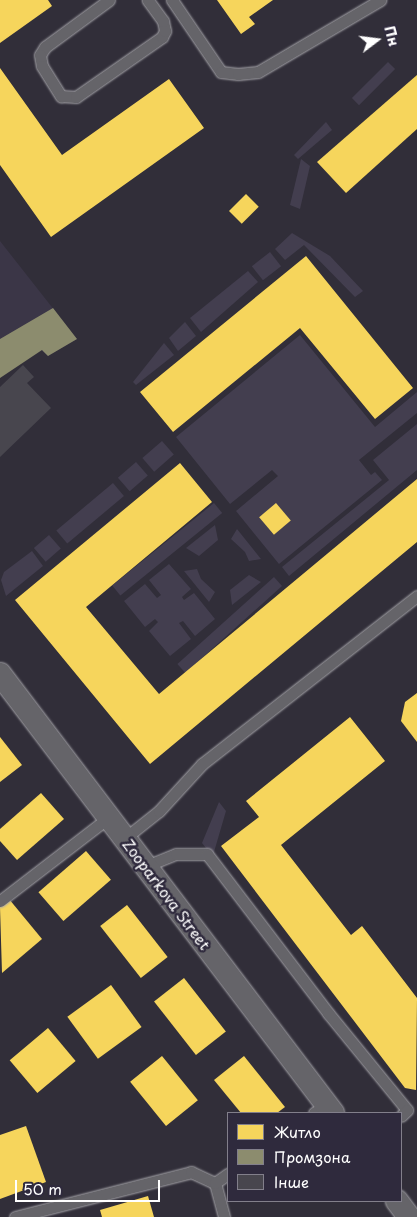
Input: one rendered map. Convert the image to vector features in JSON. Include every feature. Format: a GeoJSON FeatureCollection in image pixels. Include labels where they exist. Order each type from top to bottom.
{"type":"FeatureCollection","features":[{"type":"Feature","properties":{"kind":"street","name":"Zooparkova Street"},"geometry":{"type":"LineString","coordinates":[[0,674],[146,866],[325,1110]]}},
{"type":"Feature","properties":{"kind":"street"},"geometry":{"type":"LineString","coordinates":[[398,1202],[408,1217]]}},
{"type":"Feature","properties":{"kind":"lane"},"geometry":{"type":"LineString","coordinates":[[109,0],[45,46],[40,55],[42,66],[61,96],[76,97],[162,37],[165,31],[163,21],[148,0]]}},
{"type":"Feature","properties":{"kind":"lane"},"geometry":{"type":"LineString","coordinates":[[172,0],[221,72],[238,74],[258,72],[380,0]]}},
{"type":"Feature","properties":{"kind":"lane"},"geometry":{"type":"LineString","coordinates":[[124,838],[159,811],[202,764],[417,596]]}},
{"type":"Feature","properties":{"kind":"lane"},"geometry":{"type":"LineString","coordinates":[[0,901],[109,817]]}},
{"type":"Feature","properties":{"kind":"lane"},"geometry":{"type":"LineString","coordinates":[[146,866],[176,854],[207,854],[328,1013],[407,1110],[402,1115]]}},
{"type":"Feature","properties":{"kind":"lane"},"geometry":{"type":"LineString","coordinates":[[15,1217],[191,1172],[215,1183]]}},
{"type":"Feature","properties":{"kind":"lane"},"geometry":{"type":"LineString","coordinates":[[215,1183],[227,1175]]}},
{"type":"Feature","properties":{"kind":"lane"},"geometry":{"type":"LineString","coordinates":[[215,1183],[224,1217]]}},
{"type":"Feature","properties":{"kind":"shaded area"},"geometry":{"type":"Polygon","coordinates":[[[388,62],[395,69],[359,105],[352,98],[388,62]]]}},
{"type":"Feature","properties":{"kind":"shaded area"},"geometry":{"type":"Polygon","coordinates":[[[326,122],[332,130],[298,159],[294,155],[326,122]]]}},
{"type":"Feature","properties":{"kind":"shaded area"},"geometry":{"type":"Polygon","coordinates":[[[301,159],[310,166],[300,209],[290,205],[301,159]]]}},
{"type":"Feature","properties":{"kind":"shaded area"},"geometry":{"type":"Polygon","coordinates":[[[292,233],[330,256],[363,291],[355,297],[304,245],[285,260],[275,249],[292,233]]]}},
{"type":"Feature","properties":{"kind":"shaded area"},"geometry":{"type":"Polygon","coordinates":[[[0,241],[77,339],[48,356],[41,350],[0,378],[0,241]]]}},
{"type":"Feature","properties":{"kind":"shaded area"},"geometry":{"type":"Polygon","coordinates":[[[270,252],[281,266],[263,280],[252,266],[270,252]]]}},
{"type":"Feature","properties":{"kind":"shaded area"},"geometry":{"type":"Polygon","coordinates":[[[248,271],[258,282],[201,332],[190,318],[248,271]]]}},
{"type":"Feature","properties":{"kind":"shaded area"},"geometry":{"type":"Polygon","coordinates":[[[185,322],[196,336],[178,351],[169,338],[185,322]]]}},
{"type":"Feature","properties":{"kind":"shaded area"},"geometry":{"type":"Polygon","coordinates":[[[300,335],[375,427],[417,392],[417,413],[359,460],[371,475],[375,472],[382,480],[279,564],[236,511],[278,476],[272,470],[230,504],[176,437],[300,335]]]}},
{"type":"Feature","properties":{"kind":"shaded area"},"geometry":{"type":"Polygon","coordinates":[[[164,343],[174,355],[136,385],[133,382],[164,343]]]}},
{"type":"Feature","properties":{"kind":"shaded area"},"geometry":{"type":"Polygon","coordinates":[[[417,424],[417,470],[289,576],[282,567],[389,480],[373,460],[417,424]]]}},
{"type":"Feature","properties":{"kind":"shaded area"},"geometry":{"type":"Polygon","coordinates":[[[162,441],[174,455],[154,472],[142,458],[162,441]]]}},
{"type":"Feature","properties":{"kind":"shaded area"},"geometry":{"type":"Polygon","coordinates":[[[136,462],[148,476],[130,491],[118,478],[136,462]]]}},
{"type":"Feature","properties":{"kind":"shaded area"},"geometry":{"type":"Polygon","coordinates":[[[113,483],[124,496],[67,544],[56,531],[113,483]]]}},
{"type":"Feature","properties":{"kind":"shaded area"},"geometry":{"type":"Polygon","coordinates":[[[214,503],[222,513],[120,596],[112,585],[214,503]]]}},
{"type":"Feature","properties":{"kind":"shaded area"},"geometry":{"type":"Polygon","coordinates":[[[215,525],[218,540],[199,556],[186,548],[215,525]]]}},
{"type":"Feature","properties":{"kind":"shaded area"},"geometry":{"type":"Polygon","coordinates":[[[237,529],[261,559],[249,561],[245,552],[231,539],[237,529]]]}},
{"type":"Feature","properties":{"kind":"shaded area"},"geometry":{"type":"Polygon","coordinates":[[[49,535],[61,549],[46,562],[34,548],[49,535]]]}},
{"type":"Feature","properties":{"kind":"shaded area"},"geometry":{"type":"Polygon","coordinates":[[[32,551],[43,566],[6,596],[1,580],[4,572],[32,551]]]}},
{"type":"Feature","properties":{"kind":"shaded area"},"geometry":{"type":"Polygon","coordinates":[[[169,564],[191,589],[182,597],[184,600],[194,593],[215,619],[195,636],[183,621],[179,623],[191,639],[170,656],[149,631],[158,622],[155,619],[145,627],[124,601],[145,584],[157,598],[161,595],[149,580],[169,564]]]}},
{"type":"Feature","properties":{"kind":"shaded area"},"geometry":{"type":"Polygon","coordinates":[[[197,569],[201,579],[215,592],[209,602],[184,571],[197,569]]]}},
{"type":"Feature","properties":{"kind":"shaded area"},"geometry":{"type":"Polygon","coordinates":[[[249,575],[261,582],[232,605],[230,590],[249,575]]]}},
{"type":"Feature","properties":{"kind":"shaded area"},"geometry":{"type":"Polygon","coordinates":[[[274,577],[282,586],[185,673],[177,664],[274,577]]]}},
{"type":"Feature","properties":{"kind":"shaded area"},"geometry":{"type":"Polygon","coordinates":[[[219,802],[226,811],[214,852],[216,861],[202,843],[219,802]]]}},
{"type":"Feature","properties":{"kind":"building: Житло"},"geometry":{"type":"Polygon","coordinates":[[[0,0],[48,0],[52,6],[0,43],[0,0]]]}},
{"type":"Feature","properties":{"kind":"building: Житло"},"geometry":{"type":"Polygon","coordinates":[[[217,0],[273,0],[249,17],[255,24],[241,34],[217,0]]]}},
{"type":"Feature","properties":{"kind":"building: Житло"},"geometry":{"type":"Polygon","coordinates":[[[0,68],[62,155],[169,79],[204,128],[51,237],[0,165],[0,68]]]}},
{"type":"Feature","properties":{"kind":"building: Житло"},"geometry":{"type":"Polygon","coordinates":[[[417,75],[417,129],[346,193],[317,162],[417,75]]]}},
{"type":"Feature","properties":{"kind":"building: Житло"},"geometry":{"type":"Polygon","coordinates":[[[246,194],[259,207],[242,224],[229,211],[246,194]]]}},
{"type":"Feature","properties":{"kind":"building: Житло"},"geometry":{"type":"Polygon","coordinates":[[[306,256],[413,388],[375,419],[300,328],[173,432],[140,392],[306,256]]]}},
{"type":"Feature","properties":{"kind":"building: Житло"},"geometry":{"type":"Polygon","coordinates":[[[180,463],[212,502],[86,607],[159,694],[417,479],[417,542],[150,764],[15,600],[180,463]]]}},
{"type":"Feature","properties":{"kind":"building: Житло"},"geometry":{"type":"Polygon","coordinates":[[[276,503],[291,521],[274,535],[259,517],[276,503]]]}},
{"type":"Feature","properties":{"kind":"building: Житло"},"geometry":{"type":"Polygon","coordinates":[[[417,693],[417,742],[401,721],[405,702],[417,693]]]}},
{"type":"Feature","properties":{"kind":"building: Житло"},"geometry":{"type":"Polygon","coordinates":[[[350,717],[385,761],[281,845],[351,935],[362,926],[417,998],[416,1090],[405,1088],[221,846],[259,817],[246,801],[350,717]]]}},
{"type":"Feature","properties":{"kind":"building: Житло"},"geometry":{"type":"Polygon","coordinates":[[[0,737],[22,765],[0,782],[0,737]]]}},
{"type":"Feature","properties":{"kind":"building: Житло"},"geometry":{"type":"Polygon","coordinates":[[[41,793],[64,819],[17,860],[0,841],[0,829],[41,793]]]}},
{"type":"Feature","properties":{"kind":"building: Житло"},"geometry":{"type":"Polygon","coordinates":[[[86,851],[111,880],[63,921],[38,892],[86,851]]]}},
{"type":"Feature","properties":{"kind":"building: Житло"},"geometry":{"type":"Polygon","coordinates":[[[9,899],[42,939],[2,973],[0,907],[9,899]]]}},
{"type":"Feature","properties":{"kind":"building: Житло"},"geometry":{"type":"Polygon","coordinates":[[[127,905],[168,957],[141,978],[100,926],[127,905]]]}},
{"type":"Feature","properties":{"kind":"building: Житло"},"geometry":{"type":"Polygon","coordinates":[[[184,978],[226,1032],[196,1055],[154,1001],[184,978]]]}},
{"type":"Feature","properties":{"kind":"building: Житло"},"geometry":{"type":"Polygon","coordinates":[[[111,985],[142,1027],[98,1059],[67,1017],[111,985]]]}},
{"type":"Feature","properties":{"kind":"building: Житло"},"geometry":{"type":"Polygon","coordinates":[[[48,1028],[76,1061],[37,1093],[10,1060],[48,1028]]]}},
{"type":"Feature","properties":{"kind":"building: Житло"},"geometry":{"type":"Polygon","coordinates":[[[162,1056],[198,1100],[166,1126],[130,1082],[162,1056]]]}},
{"type":"Feature","properties":{"kind":"building: Житло"},"geometry":{"type":"Polygon","coordinates":[[[244,1056],[285,1107],[278,1112],[240,1112],[214,1080],[244,1056]]]}},
{"type":"Feature","properties":{"kind":"building: Житло"},"geometry":{"type":"Polygon","coordinates":[[[26,1126],[46,1182],[0,1199],[0,1135],[26,1126]]]}},
{"type":"Feature","properties":{"kind":"building: Житло"},"geometry":{"type":"Polygon","coordinates":[[[148,1196],[154,1217],[102,1217],[100,1210],[148,1196]]]}},
{"type":"Feature","properties":{"kind":"building: Промзона"},"geometry":{"type":"Polygon","coordinates":[[[53,308],[77,339],[48,356],[42,350],[0,378],[0,339],[53,308]]]}},
{"type":"Feature","properties":{"kind":"building: Інше"},"geometry":{"type":"Polygon","coordinates":[[[23,365],[34,377],[27,383],[51,408],[0,457],[0,387],[23,365]]]}}]}
